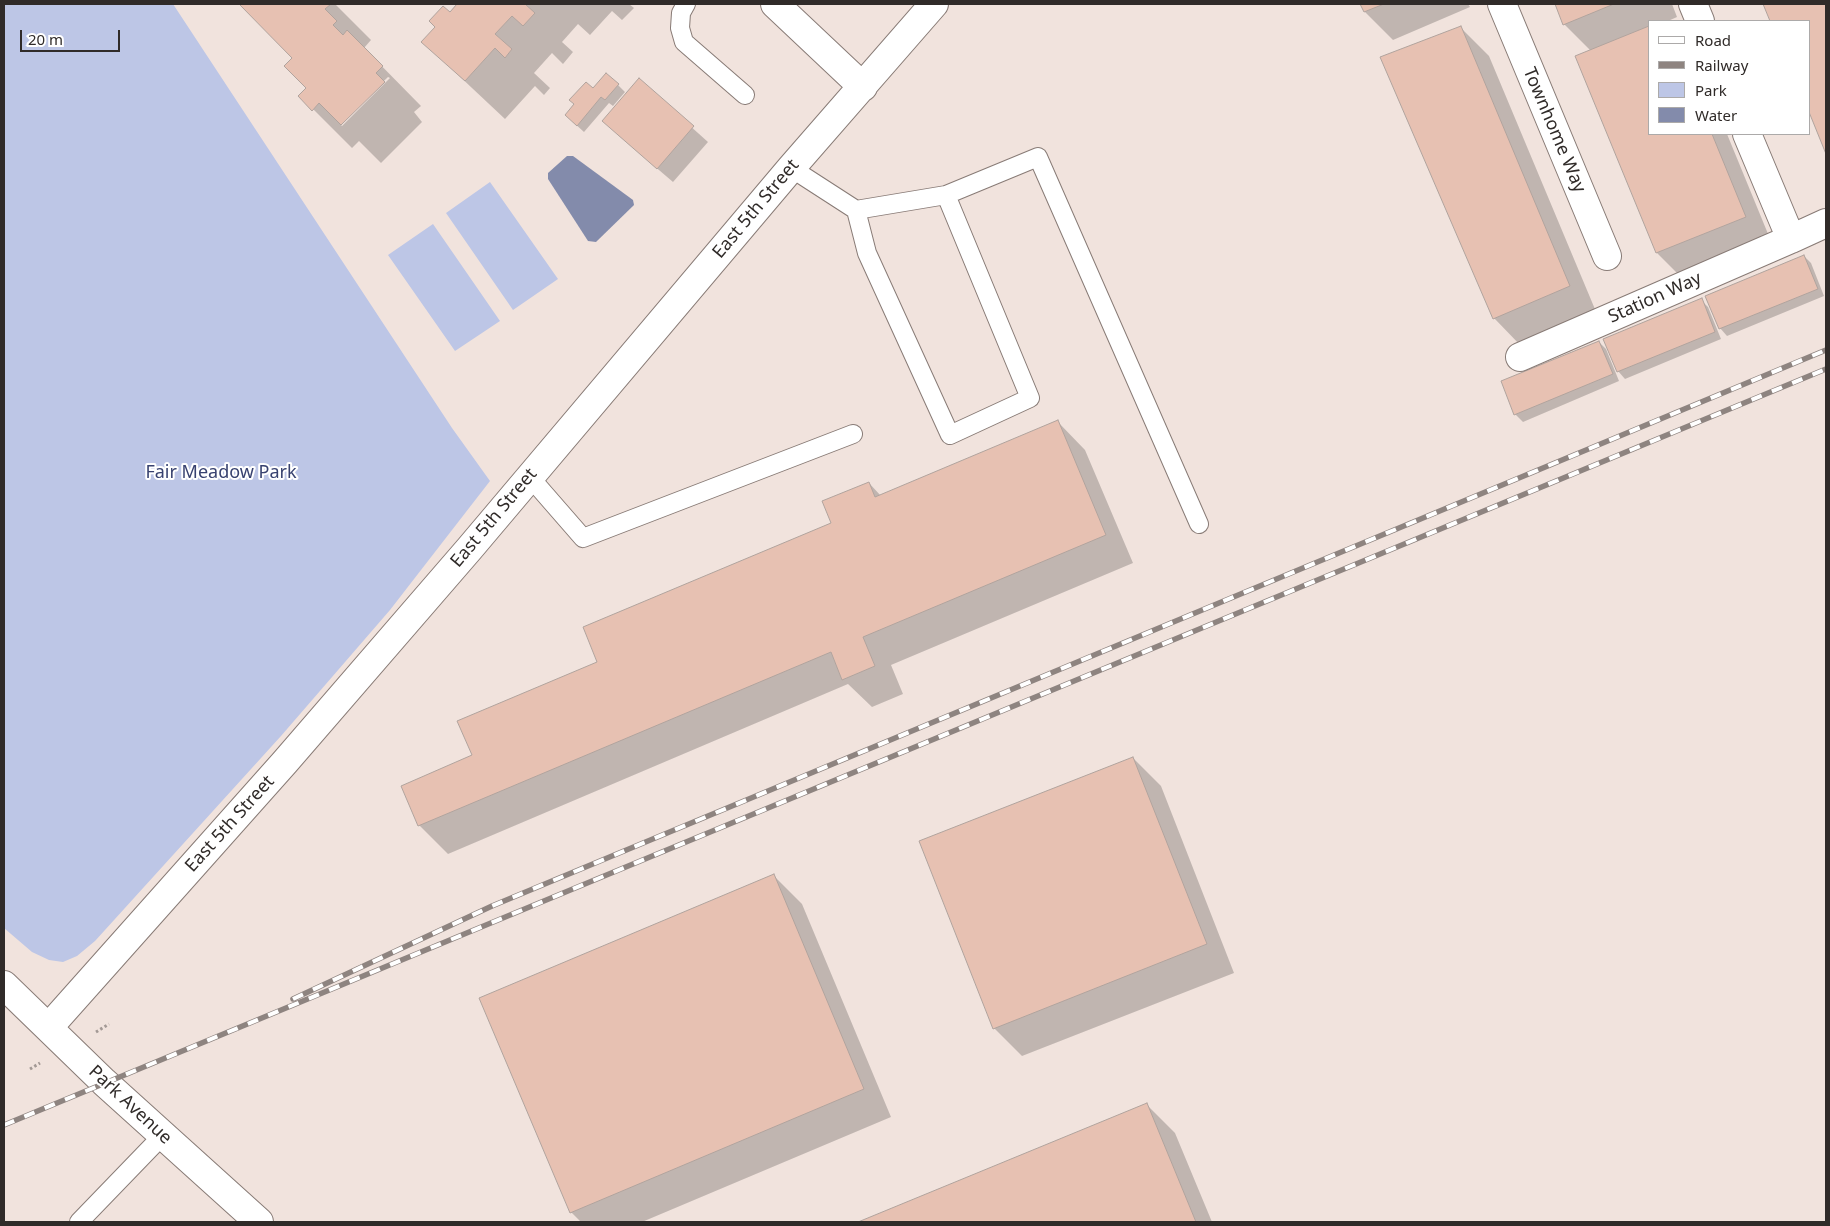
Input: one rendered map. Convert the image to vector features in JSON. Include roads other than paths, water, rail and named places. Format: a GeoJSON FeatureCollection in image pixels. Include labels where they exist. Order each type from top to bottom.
{"type":"FeatureCollection","features":[{"type":"Feature","properties":{"kind":"street"},"geometry":{"type":"LineString","coordinates":[[775,4],[863,87]]}},
{"type":"Feature","properties":{"kind":"street","name":"East 5th Street"},"geometry":{"type":"LineString","coordinates":[[49,1027],[285,762],[791,168],[934,4]]}},
{"type":"Feature","properties":{"kind":"street","name":"Townhome Way"},"geometry":{"type":"LineString","coordinates":[[1502,4],[1607,256]]}},
{"type":"Feature","properties":{"kind":"street"},"geometry":{"type":"LineString","coordinates":[[1693,4],[1700,20]]}},
{"type":"Feature","properties":{"kind":"street"},"geometry":{"type":"LineString","coordinates":[[1747,135],[1791,239]]}},
{"type":"Feature","properties":{"kind":"street","name":"Station Way"},"geometry":{"type":"LineString","coordinates":[[1520,357],[1826,223]]}},
{"type":"Feature","properties":{"kind":"street","name":"Park Avenue"},"geometry":{"type":"LineString","coordinates":[[4,985],[104,1082],[259,1222]]}},
{"type":"Feature","properties":{"kind":"lane"},"geometry":{"type":"LineString","coordinates":[[686,4],[681,13],[680,28],[684,42],[745,95]]}},
{"type":"Feature","properties":{"kind":"lane"},"geometry":{"type":"LineString","coordinates":[[791,168],[856,210],[946,195],[1038,158],[1199,524]]}},
{"type":"Feature","properties":{"kind":"lane"},"geometry":{"type":"LineString","coordinates":[[856,210],[867,253],[950,435],[1030,398],[946,195]]}},
{"type":"Feature","properties":{"kind":"lane"},"geometry":{"type":"LineString","coordinates":[[529,476],[583,538],[853,434]]}},
{"type":"Feature","properties":{"kind":"lane"},"geometry":{"type":"LineString","coordinates":[[79,1222],[163,1135]]}},
{"type":"Feature","properties":{"kind":"water"},"geometry":{"type":"Polygon","coordinates":[[[567,156],[573,156],[633,200],[634,205],[596,242],[588,241],[548,179],[548,173],[567,156]]]}},
{"type":"Feature","properties":{"kind":"railway"},"geometry":{"type":"LineString","coordinates":[[293,999],[492,906],[1826,350]]}},
{"type":"Feature","properties":{"kind":"railway"},"geometry":{"type":"LineString","coordinates":[[4,1125],[1826,369]]}},
{"type":"Feature","properties":{"kind":"park label","name":"Fair Meadow Park"},"geometry":{"type":"Point","coordinates":[221,473]}}]}
